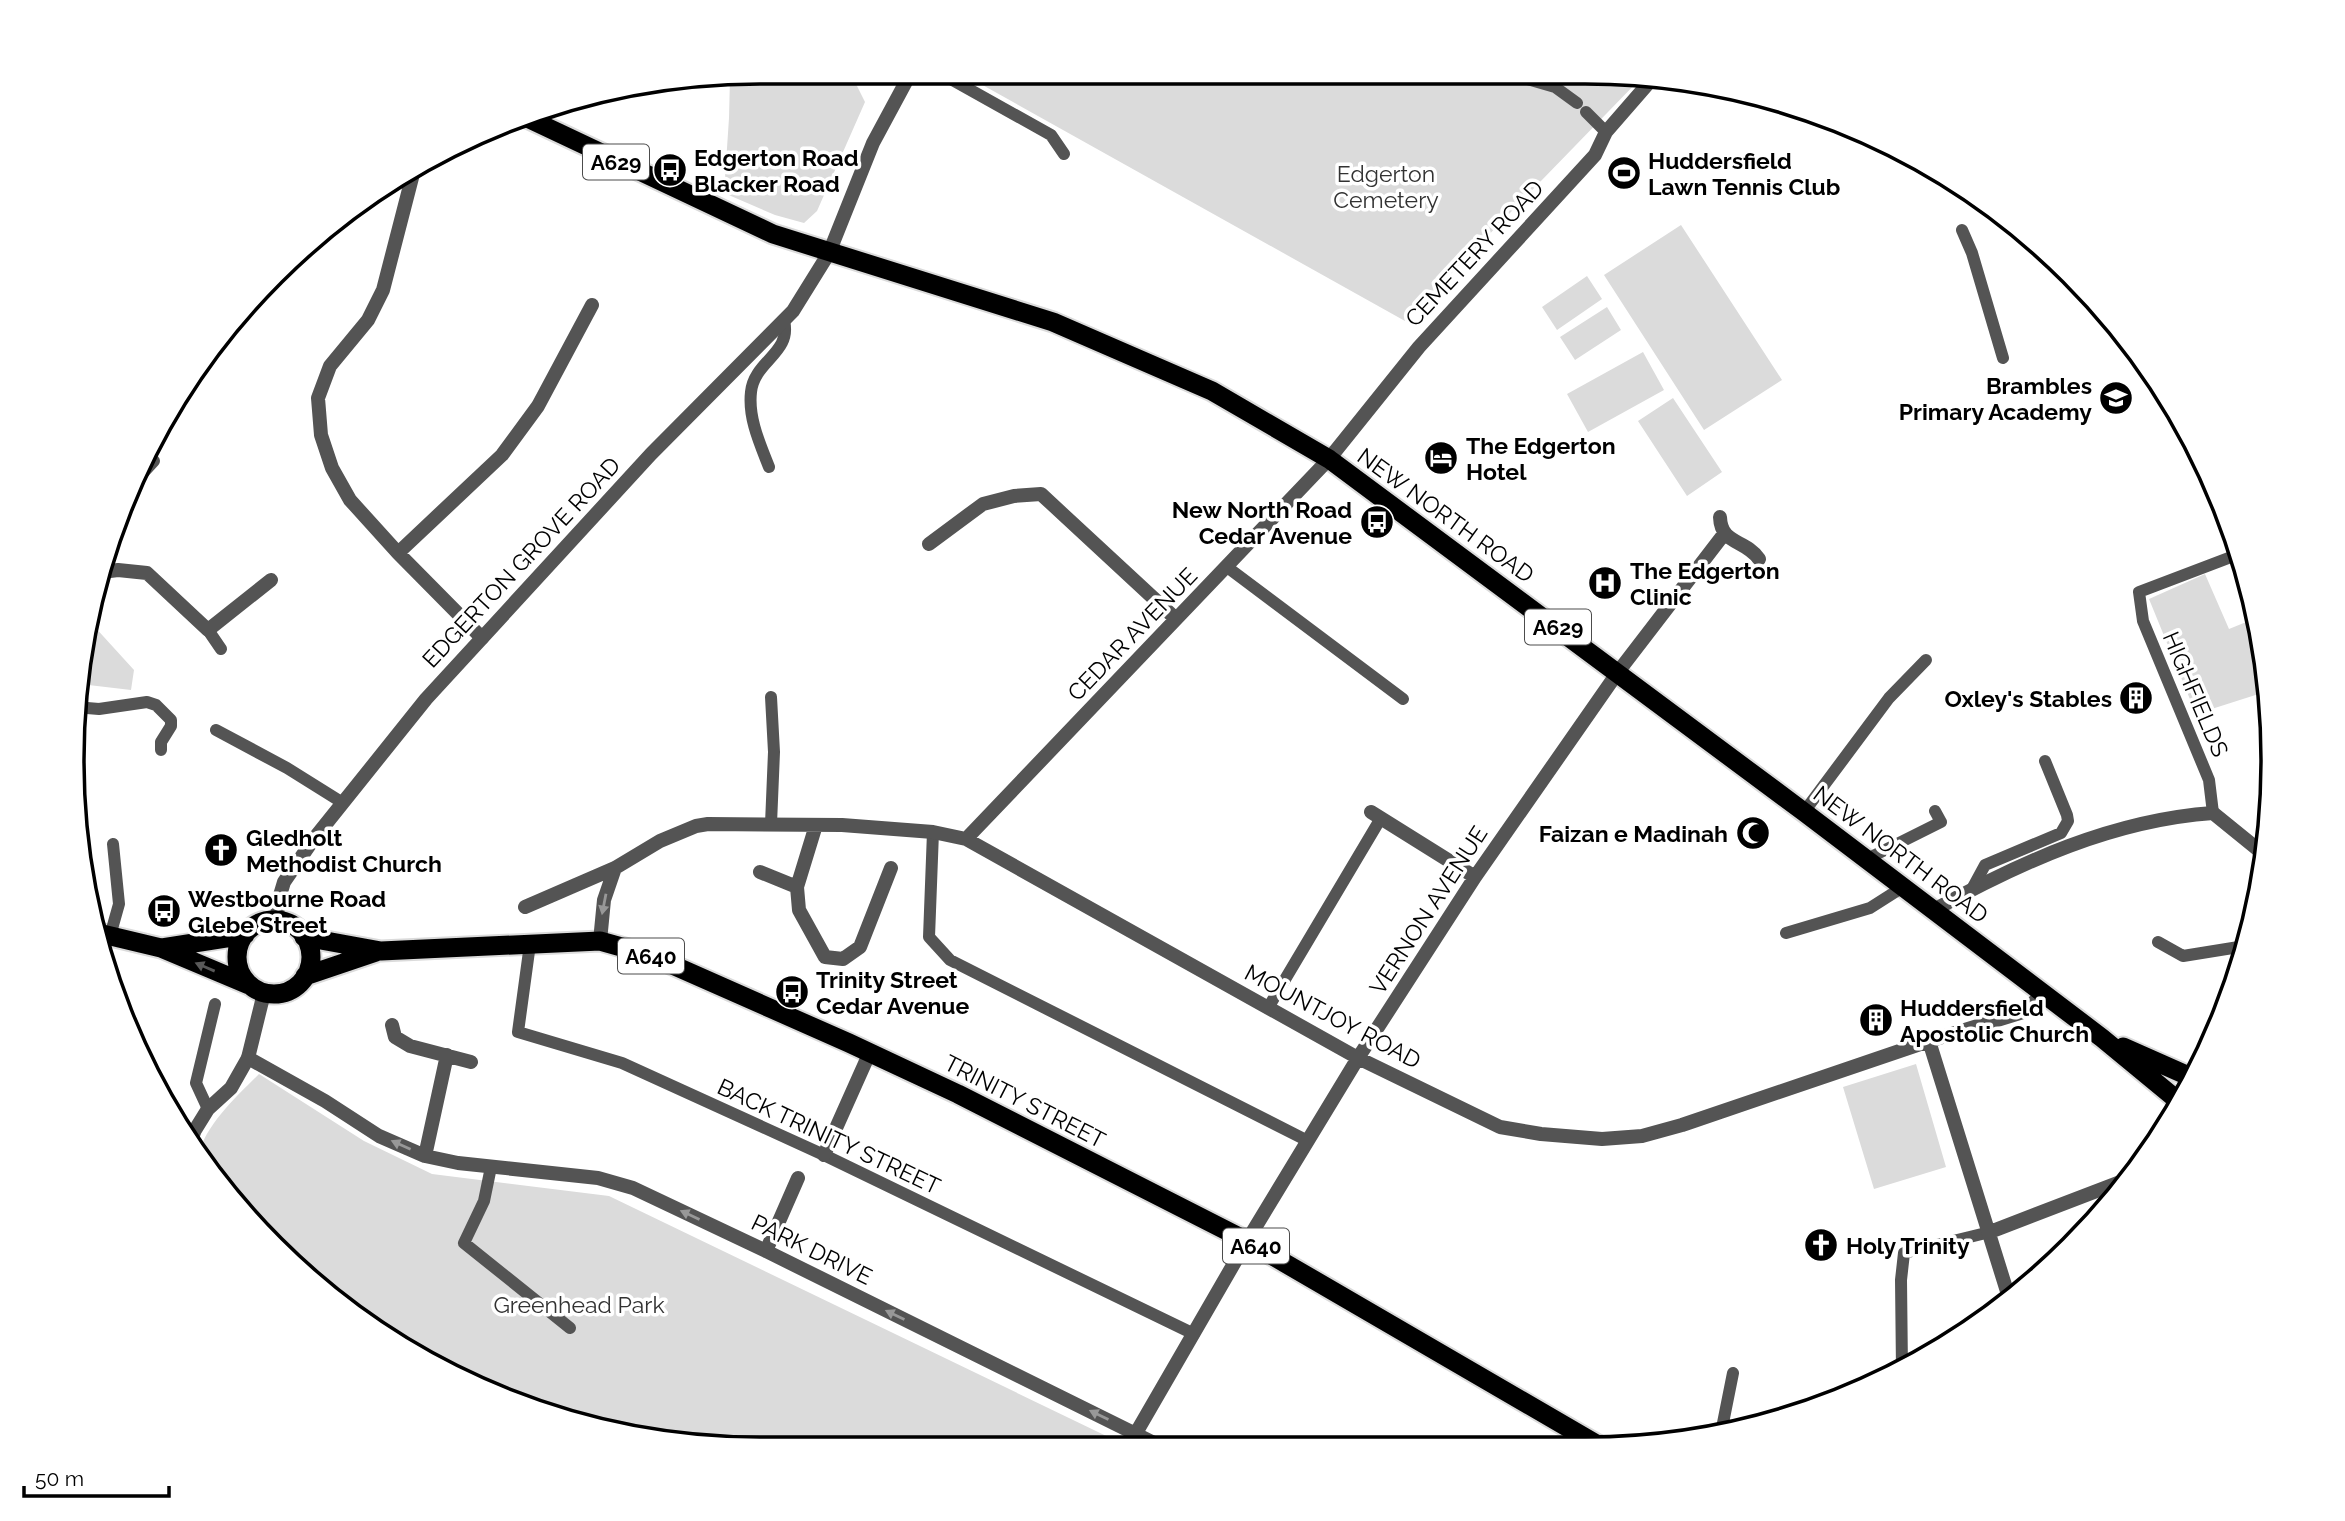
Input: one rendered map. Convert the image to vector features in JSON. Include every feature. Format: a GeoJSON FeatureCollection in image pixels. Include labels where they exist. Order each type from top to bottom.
{"type":"FeatureCollection","features":[{"type":"Feature","properties":{"kind":"highway","name":"A629"},"geometry":{"type":"LineString","coordinates":[[536,122],[762,230],[829,253]]}},
{"type":"Feature","properties":{"kind":"highway","name":"NEW NORTH ROAD"},"geometry":{"type":"LineString","coordinates":[[829,253],[1053,321],[1212,391],[1329,459],[1867,859],[2102,1038],[2172,1096]]}},
{"type":"Feature","properties":{"kind":"highway"},"geometry":{"type":"LineString","coordinates":[[257,989],[242,977],[237,956],[239,944],[244,935],[254,927],[264,922],[276,921]]}},
{"type":"Feature","properties":{"kind":"highway","name":"A640"},"geometry":{"type":"LineString","coordinates":[[276,921],[297,929],[304,937]]}},
{"type":"Feature","properties":{"kind":"highway"},"geometry":{"type":"LineString","coordinates":[[161,948],[244,935]]}},
{"type":"Feature","properties":{"kind":"highway"},"geometry":{"type":"LineString","coordinates":[[107,937],[161,948],[257,989]]}},
{"type":"Feature","properties":{"kind":"highway"},"geometry":{"type":"LineString","coordinates":[[304,937],[310,956],[305,976]]}},
{"type":"Feature","properties":{"kind":"highway","name":"TRINITY STREET"},"geometry":{"type":"LineString","coordinates":[[304,937],[381,951],[600,941],[650,955],[958,1094],[1247,1241],[1584,1437]]}},
{"type":"Feature","properties":{"kind":"highway","name":"TRINITY STREET"},"geometry":{"type":"LineString","coordinates":[[305,976],[381,951]]}},
{"type":"Feature","properties":{"kind":"highway","name":"A640"},"geometry":{"type":"LineString","coordinates":[[257,989],[276,994],[298,985],[305,976]]}},
{"type":"Feature","properties":{"kind":"highway","name":"NEW NORTH ROAD"},"geometry":{"type":"LineString","coordinates":[[2102,1038],[2184,1074]]}},
{"type":"Feature","properties":{"kind":"street","name":"EDGERTON GROVE ROAD"},"geometry":{"type":"LineString","coordinates":[[276,921],[284,882],[313,840],[426,699],[651,454],[793,311],[829,253],[873,143],[905,84]]}},
{"type":"Feature","properties":{"kind":"street","name":"CEMETERY ROAD"},"geometry":{"type":"LineString","coordinates":[[1329,459],[1419,347],[1595,155],[1606,132],[1645,87]]}},
{"type":"Feature","properties":{"kind":"street"},"geometry":{"type":"LineString","coordinates":[[411,182],[383,290],[368,320],[330,366],[318,398],[321,435],[332,468],[350,500],[482,638]]}},
{"type":"Feature","properties":{"kind":"street"},"geometry":{"type":"LineString","coordinates":[[398,553],[502,454],[538,406],[592,305]]}},
{"type":"Feature","properties":{"kind":"street","name":"CEDAR AVENUE"},"geometry":{"type":"LineString","coordinates":[[966,839],[1329,459]]}},
{"type":"Feature","properties":{"kind":"street"},"geometry":{"type":"LineString","coordinates":[[929,544],[983,505],[1014,496],[1041,494],[1176,619]]}},
{"type":"Feature","properties":{"kind":"street"},"geometry":{"type":"LineString","coordinates":[[1720,517],[1720,527],[1724,534],[1746,546],[1759,559]]}},
{"type":"Feature","properties":{"kind":"street","name":"VERNON AVENUE"},"geometry":{"type":"LineString","coordinates":[[1136,1433],[1247,1241],[1358,1058],[1475,877],[1618,672],[1724,534]]}},
{"type":"Feature","properties":{"kind":"street"},"geometry":{"type":"LineString","coordinates":[[111,571],[147,573],[208,630],[271,580]]}},
{"type":"Feature","properties":{"kind":"street"},"geometry":{"type":"LineString","coordinates":[[1934,910],[1972,889],[2068,846],[2114,830],[2191,814],[2213,813],[2255,847]]}},
{"type":"Feature","properties":{"kind":"street"},"geometry":{"type":"LineString","coordinates":[[1376,815],[1475,877]]}},
{"type":"Feature","properties":{"kind":"street","name":"MOUNTJOY ROAD"},"geometry":{"type":"LineString","coordinates":[[525,906],[615,868],[644,848],[696,826],[722,823],[816,825],[933,832],[966,839],[1358,1058],[1500,1127],[1541,1134],[1602,1139],[1642,1136],[1682,1125],[1928,1041],[2023,1012],[2043,993]]}},
{"type":"Feature","properties":{"kind":"street"},"geometry":{"type":"LineString","coordinates":[[816,825],[797,887],[799,910],[825,957],[843,959],[860,947],[891,868]]}},
{"type":"Feature","properties":{"kind":"street"},"geometry":{"type":"LineString","coordinates":[[600,941],[604,900],[615,868]]}},
{"type":"Feature","properties":{"kind":"street"},"geometry":{"type":"LineString","coordinates":[[760,873],[797,887]]}},
{"type":"Feature","properties":{"kind":"street"},"geometry":{"type":"LineString","coordinates":[[195,1131],[208,1109],[231,1088],[248,1058],[257,989]]}},
{"type":"Feature","properties":{"kind":"street"},"geometry":{"type":"LineString","coordinates":[[392,1025],[395,1037],[410,1045],[471,1062]]}},
{"type":"Feature","properties":{"kind":"street"},"geometry":{"type":"LineString","coordinates":[[1928,1041],[2006,1289]]}},
{"type":"Feature","properties":{"kind":"street"},"geometry":{"type":"LineString","coordinates":[[824,1155],[870,1052]]}},
{"type":"Feature","properties":{"kind":"street"},"geometry":{"type":"LineString","coordinates":[[425,1156],[447,1055]]}},
{"type":"Feature","properties":{"kind":"street","name":"PARK DRIVE"},"geometry":{"type":"LineString","coordinates":[[248,1058],[325,1101],[379,1136],[425,1156],[458,1163],[598,1178],[633,1188],[1143,1437]]}},
{"type":"Feature","properties":{"kind":"street"},"geometry":{"type":"LineString","coordinates":[[766,1251],[798,1178]]}},
{"type":"Feature","properties":{"kind":"street"},"geometry":{"type":"LineString","coordinates":[[1990,1232],[2109,1187]]}},
{"type":"Feature","properties":{"kind":"lane"},"geometry":{"type":"LineString","coordinates":[[960,84],[1051,135],[1064,154]]}},
{"type":"Feature","properties":{"kind":"lane"},"geometry":{"type":"LineString","coordinates":[[1545,84],[1555,87],[1582,107],[1606,132]]}},
{"type":"Feature","properties":{"kind":"lane"},"geometry":{"type":"LineString","coordinates":[[1962,230],[1972,253],[2003,358]]}},
{"type":"Feature","properties":{"kind":"lane"},"geometry":{"type":"LineString","coordinates":[[769,467],[756,435],[751,390],[758,371],[784,340],[787,332],[784,321]]}},
{"type":"Feature","properties":{"kind":"lane","name":"HIGHFIELDS"},"geometry":{"type":"LineString","coordinates":[[2213,813],[2210,780],[2143,621],[2139,592],[2230,558]]}},
{"type":"Feature","properties":{"kind":"lane"},"geometry":{"type":"LineString","coordinates":[[1227,567],[1403,698]]}},
{"type":"Feature","properties":{"kind":"lane"},"geometry":{"type":"LineString","coordinates":[[208,630],[221,649]]}},
{"type":"Feature","properties":{"kind":"lane"},"geometry":{"type":"LineString","coordinates":[[1804,812],[1889,698],[1926,660]]}},
{"type":"Feature","properties":{"kind":"lane"},"geometry":{"type":"LineString","coordinates":[[771,697],[774,752],[771,824]]}},
{"type":"Feature","properties":{"kind":"lane"},"geometry":{"type":"LineString","coordinates":[[86,709],[99,712],[147,702],[156,705],[171,720],[171,726],[161,742],[161,750]]}},
{"type":"Feature","properties":{"kind":"lane"},"geometry":{"type":"LineString","coordinates":[[216,730],[287,768],[343,803]]}},
{"type":"Feature","properties":{"kind":"lane"},"geometry":{"type":"LineString","coordinates":[[1972,889],[1985,865],[2061,833],[2065,828],[2067,815],[2045,761]]}},
{"type":"Feature","properties":{"kind":"lane"},"geometry":{"type":"LineString","coordinates":[[1867,859],[1941,822],[1935,811]]}},
{"type":"Feature","properties":{"kind":"lane"},"geometry":{"type":"LineString","coordinates":[[1268,1008],[1376,815]]}},
{"type":"Feature","properties":{"kind":"lane"},"geometry":{"type":"LineString","coordinates":[[933,832],[929,937],[950,960],[1308,1141]]}},
{"type":"Feature","properties":{"kind":"lane"},"geometry":{"type":"LineString","coordinates":[[105,928],[118,910],[113,844]]}},
{"type":"Feature","properties":{"kind":"lane"},"geometry":{"type":"LineString","coordinates":[[1786,933],[1870,908],[1903,887]]}},
{"type":"Feature","properties":{"kind":"lane"},"geometry":{"type":"LineString","coordinates":[[2158,942],[2183,956],[2234,948]]}},
{"type":"Feature","properties":{"kind":"lane","name":"BACK TRINITY STREET"},"geometry":{"type":"LineString","coordinates":[[530,944],[519,1032],[622,1063],[824,1155],[1194,1334]]}},
{"type":"Feature","properties":{"kind":"lane"},"geometry":{"type":"LineString","coordinates":[[208,1109],[196,1083],[215,1004]]}},
{"type":"Feature","properties":{"kind":"lane"},"geometry":{"type":"LineString","coordinates":[[492,1167],[484,1201],[464,1243],[570,1328]]}},
{"type":"Feature","properties":{"kind":"lane"},"geometry":{"type":"LineString","coordinates":[[1902,1357],[1901,1280],[1904,1253],[1990,1232]]}},
{"type":"Feature","properties":{"kind":"lane"},"geometry":{"type":"LineString","coordinates":[[1723,1422],[1733,1373]]}},
{"type":"Feature","properties":{"kind":"green space"},"geometry":{"type":"Polygon","coordinates":[[[856,84],[865,102],[817,211],[804,223],[775,215],[724,193],[730,85],[856,84]]]}},
{"type":"Feature","properties":{"kind":"green space","name":"Edgerton Cemetery"},"geometry":{"type":"Polygon","coordinates":[[[981,84],[1634,86],[1405,321],[981,84]]]}},
{"type":"Feature","properties":{"kind":"green space"},"geometry":{"type":"Polygon","coordinates":[[[1681,225],[1782,380],[1704,430],[1604,275],[1681,225]]]}},
{"type":"Feature","properties":{"kind":"green space"},"geometry":{"type":"Polygon","coordinates":[[[1587,276],[1602,299],[1557,330],[1542,307],[1587,276]]]}},
{"type":"Feature","properties":{"kind":"green space"},"geometry":{"type":"Polygon","coordinates":[[[1607,307],[1621,330],[1575,360],[1560,337],[1607,307]]]}},
{"type":"Feature","properties":{"kind":"green space"},"geometry":{"type":"Polygon","coordinates":[[[1643,352],[1664,390],[1588,432],[1567,394],[1643,352]]]}},
{"type":"Feature","properties":{"kind":"green space"},"geometry":{"type":"Polygon","coordinates":[[[1673,398],[1722,472],[1687,496],[1638,421],[1673,398]]]}},
{"type":"Feature","properties":{"kind":"green space"},"geometry":{"type":"Polygon","coordinates":[[[2205,574],[2229,629],[2246,622],[2258,694],[2196,714],[2149,599],[2205,574]]]}},
{"type":"Feature","properties":{"kind":"green space"},"geometry":{"type":"Polygon","coordinates":[[[97,629],[134,670],[131,690],[89,685],[97,629]]]}},
{"type":"Feature","properties":{"kind":"green space"},"geometry":{"type":"Polygon","coordinates":[[[1916,1064],[1946,1167],[1874,1189],[1843,1087],[1916,1064]]]}},
{"type":"Feature","properties":{"kind":"green space","name":"Greenhead Park"},"geometry":{"type":"Polygon","coordinates":[[[259,1074],[364,1141],[432,1174],[609,1196],[1108,1437],[716,1436],[629,1424],[585,1414],[502,1386],[422,1346],[385,1323],[314,1269],[282,1239],[252,1207],[203,1143],[232,1101],[259,1074]]]}},
{"type":"Feature","properties":{"kind":"place","name":"Edgerton Road Blacker Road"},"geometry":{"type":"Point","coordinates":[670,170]}},
{"type":"Feature","properties":{"kind":"place","name":"Huddersfield Lawn Tennis Club"},"geometry":{"type":"Point","coordinates":[1624,173]}},
{"type":"Feature","properties":{"kind":"place","name":"Brambles Primary Academy"},"geometry":{"type":"Point","coordinates":[2116,398]}},
{"type":"Feature","properties":{"kind":"place","name":"The Edgerton Hotel"},"geometry":{"type":"Point","coordinates":[1441,458]}},
{"type":"Feature","properties":{"kind":"place","name":"New North Road Cedar Avenue"},"geometry":{"type":"Point","coordinates":[1377,522]}},
{"type":"Feature","properties":{"kind":"place","name":"The Edgerton Clinic"},"geometry":{"type":"Point","coordinates":[1605,583]}},
{"type":"Feature","properties":{"kind":"place","name":"Oxley's Stables"},"geometry":{"type":"Point","coordinates":[2136,698]}},
{"type":"Feature","properties":{"kind":"place","name":"Faizan e Madinah"},"geometry":{"type":"Point","coordinates":[1753,833]}},
{"type":"Feature","properties":{"kind":"place","name":"Gledholt Methodist Church"},"geometry":{"type":"Point","coordinates":[221,850]}},
{"type":"Feature","properties":{"kind":"place","name":"Westbourne Road Glebe Street"},"geometry":{"type":"Point","coordinates":[164,911]}},
{"type":"Feature","properties":{"kind":"place","name":"Trinity Street Cedar Avenue"},"geometry":{"type":"Point","coordinates":[792,992]}},
{"type":"Feature","properties":{"kind":"place","name":"Huddersfield Apostolic Church"},"geometry":{"type":"Point","coordinates":[1876,1020]}},
{"type":"Feature","properties":{"kind":"place","name":"Holy Trinity"},"geometry":{"type":"Point","coordinates":[1821,1245]}}]}
